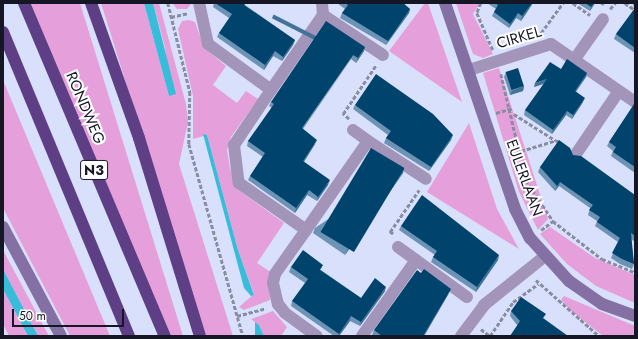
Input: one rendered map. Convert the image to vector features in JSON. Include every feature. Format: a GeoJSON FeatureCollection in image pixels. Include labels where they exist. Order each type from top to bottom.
{"type":"FeatureCollection","features":[{"type":"Feature","properties":{"kind":"highway","name":"RONDWEG"},"geometry":{"type":"LineString","coordinates":[[24,3],[165,336]]}},
{"type":"Feature","properties":{"kind":"highway"},"geometry":{"type":"LineString","coordinates":[[91,3],[139,138],[200,336]]}},
{"type":"Feature","properties":{"kind":"highway","name":"N3"},"geometry":{"type":"LineString","coordinates":[[3,32],[129,336]]}},
{"type":"Feature","properties":{"kind":"street","name":"EULERLAAN"},"geometry":{"type":"LineString","coordinates":[[445,3],[469,70],[515,210],[544,257],[569,281],[602,304],[635,316]]}},
{"type":"Feature","properties":{"kind":"street"},"geometry":{"type":"LineString","coordinates":[[199,7],[208,44],[271,90]]}},
{"type":"Feature","properties":{"kind":"street"},"geometry":{"type":"LineString","coordinates":[[306,230],[239,183],[234,145],[322,9],[383,55]]}},
{"type":"Feature","properties":{"kind":"street"},"geometry":{"type":"LineString","coordinates":[[574,60],[601,21]]}},
{"type":"Feature","properties":{"kind":"street","name":"CIRKEL"},"geometry":{"type":"LineString","coordinates":[[469,70],[551,44],[635,102]]}},
{"type":"Feature","properties":{"kind":"street"},"geometry":{"type":"LineString","coordinates":[[576,154],[619,91]]}},
{"type":"Feature","properties":{"kind":"street"},"geometry":{"type":"LineString","coordinates":[[354,130],[426,179]]}},
{"type":"Feature","properties":{"kind":"street"},"geometry":{"type":"LineString","coordinates":[[317,336],[278,304],[273,283],[275,274],[368,140]]}},
{"type":"Feature","properties":{"kind":"street"},"geometry":{"type":"LineString","coordinates":[[3,227],[61,336]]}},
{"type":"Feature","properties":{"kind":"street"},"geometry":{"type":"LineString","coordinates":[[398,247],[466,297]]}},
{"type":"Feature","properties":{"kind":"street"},"geometry":{"type":"LineString","coordinates":[[461,336],[484,305],[544,257]]}},
{"type":"Feature","properties":{"kind":"street"},"geometry":{"type":"LineString","coordinates":[[362,336],[416,260]]}},
{"type":"Feature","properties":{"kind":"path"},"geometry":{"type":"LineString","coordinates":[[168,3],[190,92],[189,144],[243,336]]}},
{"type":"Feature","properties":{"kind":"path"},"geometry":{"type":"LineString","coordinates":[[481,3],[477,13],[498,61],[514,114],[526,180],[553,222],[602,259],[635,272]]}},
{"type":"Feature","properties":{"kind":"path"},"geometry":{"type":"LineString","coordinates":[[542,46],[539,36],[563,3]]}},
{"type":"Feature","properties":{"kind":"path"},"geometry":{"type":"LineString","coordinates":[[572,3],[601,21]]}},
{"type":"Feature","properties":{"kind":"path"},"geometry":{"type":"LineString","coordinates":[[626,3],[635,10]]}},
{"type":"Feature","properties":{"kind":"path"},"geometry":{"type":"LineString","coordinates":[[171,17],[199,7]]}},
{"type":"Feature","properties":{"kind":"path"},"geometry":{"type":"LineString","coordinates":[[354,130],[357,124],[343,114],[383,55]]}},
{"type":"Feature","properties":{"kind":"path"},"geometry":{"type":"LineString","coordinates":[[484,116],[512,108]]}},
{"type":"Feature","properties":{"kind":"path"},"geometry":{"type":"LineString","coordinates":[[514,114],[556,140]]}},
{"type":"Feature","properties":{"kind":"path"},"geometry":{"type":"LineString","coordinates":[[398,247],[402,240],[390,232],[426,179]]}},
{"type":"Feature","properties":{"kind":"path"},"geometry":{"type":"LineString","coordinates":[[532,267],[538,284],[599,336]]}},
{"type":"Feature","properties":{"kind":"path"},"geometry":{"type":"LineString","coordinates":[[490,336],[513,302],[538,284]]}},
{"type":"Feature","properties":{"kind":"path"},"geometry":{"type":"LineString","coordinates":[[237,316],[278,304]]}},
{"type":"Feature","properties":{"kind":"shaded area"},"geometry":{"type":"Polygon","coordinates":[[[29,3],[80,3],[183,336],[170,336],[29,3]]]}},
{"type":"Feature","properties":{"kind":"shaded area"},"geometry":{"type":"Polygon","coordinates":[[[101,3],[144,3],[169,96],[165,47],[153,3],[159,3],[186,104],[188,122],[179,164],[233,336],[205,336],[101,3]]]}},
{"type":"Feature","properties":{"kind":"shaded area"},"geometry":{"type":"Polygon","coordinates":[[[172,3],[192,3],[187,9],[177,9],[172,3]]]}},
{"type":"Feature","properties":{"kind":"shaded area"},"geometry":{"type":"Polygon","coordinates":[[[425,3],[428,3],[462,102],[389,51],[425,3]]]}},
{"type":"Feature","properties":{"kind":"shaded area"},"geometry":{"type":"Polygon","coordinates":[[[456,3],[480,3],[473,14],[493,54],[483,58],[473,54],[456,3]]]}},
{"type":"Feature","properties":{"kind":"shaded area"},"geometry":{"type":"Polygon","coordinates":[[[189,20],[195,22],[204,48],[226,66],[213,85],[237,103],[246,91],[258,99],[231,137],[227,150],[230,168],[237,189],[284,223],[257,263],[269,271],[270,300],[244,310],[239,307],[254,294],[238,250],[207,135],[193,139],[193,96],[178,29],[182,21],[189,20]]]}},
{"type":"Feature","properties":{"kind":"shaded area"},"geometry":{"type":"Polygon","coordinates":[[[499,68],[548,219],[538,230],[519,192],[483,73],[499,68]]]}},
{"type":"Feature","properties":{"kind":"shaded area"},"geometry":{"type":"Polygon","coordinates":[[[3,80],[110,336],[70,336],[3,208],[3,80]]]}},
{"type":"Feature","properties":{"kind":"shaded area"},"geometry":{"type":"Polygon","coordinates":[[[469,123],[497,209],[519,249],[427,192],[469,123]]]}},
{"type":"Feature","properties":{"kind":"shaded area"},"geometry":{"type":"Polygon","coordinates":[[[550,227],[595,258],[635,275],[635,303],[596,286],[567,264],[540,234],[550,227]]]}},
{"type":"Feature","properties":{"kind":"shaded area"},"geometry":{"type":"Polygon","coordinates":[[[3,250],[49,336],[38,336],[3,269],[3,250]]]}},
{"type":"Feature","properties":{"kind":"shaded area"},"geometry":{"type":"Polygon","coordinates":[[[3,289],[28,336],[9,336],[3,324],[3,289]]]}},
{"type":"Feature","properties":{"kind":"shaded area"},"geometry":{"type":"Polygon","coordinates":[[[564,296],[635,326],[635,336],[603,336],[569,309],[561,300],[564,296]]]}},
{"type":"Feature","properties":{"kind":"shaded area"},"geometry":{"type":"Polygon","coordinates":[[[273,311],[287,327],[281,336],[264,336],[259,325],[251,319],[273,311]]]}},
{"type":"Feature","properties":{"kind":"water"},"geometry":{"type":"Polygon","coordinates":[[[144,3],[153,3],[176,94],[169,96],[144,3]]]}},
{"type":"Feature","properties":{"kind":"water"},"geometry":{"type":"Polygon","coordinates":[[[203,134],[207,135],[238,250],[254,295],[251,296],[244,288],[203,134]]]}},
{"type":"Feature","properties":{"kind":"water"},"geometry":{"type":"Polygon","coordinates":[[[3,269],[38,336],[28,336],[3,289],[3,269]]]}},
{"type":"Feature","properties":{"kind":"water"},"geometry":{"type":"Polygon","coordinates":[[[255,322],[259,325],[264,336],[255,336],[255,322]]]}},
{"type":"Feature","properties":{"kind":"building"},"geometry":{"type":"Polygon","coordinates":[[[215,3],[245,3],[244,5],[295,40],[283,57],[275,51],[265,65],[219,33],[232,14],[215,3]]]}},
{"type":"Feature","properties":{"kind":"building"},"geometry":{"type":"Polygon","coordinates":[[[345,3],[403,3],[410,9],[388,41],[342,13],[348,5],[345,3]]]}},
{"type":"Feature","properties":{"kind":"building"},"geometry":{"type":"Polygon","coordinates":[[[495,3],[532,3],[522,16],[518,13],[510,24],[494,12],[498,5],[495,3]]]}},
{"type":"Feature","properties":{"kind":"building"},"geometry":{"type":"Polygon","coordinates":[[[585,3],[594,3],[591,7],[585,3]]]}},
{"type":"Feature","properties":{"kind":"building"},"geometry":{"type":"Polygon","coordinates":[[[635,8],[635,48],[616,34],[635,8]]]}},
{"type":"Feature","properties":{"kind":"building"},"geometry":{"type":"Polygon","coordinates":[[[326,21],[365,47],[358,58],[353,55],[302,128],[317,140],[303,161],[330,180],[318,197],[309,190],[296,208],[250,176],[265,153],[248,141],[274,104],[271,102],[326,21]]]}},
{"type":"Feature","properties":{"kind":"building"},"geometry":{"type":"Polygon","coordinates":[[[567,59],[587,73],[575,91],[585,98],[573,115],[567,111],[553,130],[525,110],[547,79],[535,83],[550,62],[561,69],[567,59]]]}},
{"type":"Feature","properties":{"kind":"building"},"geometry":{"type":"Polygon","coordinates":[[[518,68],[524,86],[512,90],[506,72],[518,68]]]}},
{"type":"Feature","properties":{"kind":"building"},"geometry":{"type":"Polygon","coordinates":[[[376,74],[433,114],[453,135],[431,167],[386,138],[391,131],[355,105],[376,74]]]}},
{"type":"Feature","properties":{"kind":"building"},"geometry":{"type":"Polygon","coordinates":[[[634,104],[635,167],[613,152],[616,147],[609,142],[634,104]]]}},
{"type":"Feature","properties":{"kind":"building"},"geometry":{"type":"Polygon","coordinates":[[[559,140],[570,148],[573,155],[581,156],[635,195],[635,236],[631,233],[634,264],[612,253],[620,238],[597,222],[600,217],[589,210],[593,205],[560,182],[557,186],[540,167],[559,140]]]}},
{"type":"Feature","properties":{"kind":"building"},"geometry":{"type":"Polygon","coordinates":[[[371,148],[404,168],[354,252],[321,232],[371,148]]]}},
{"type":"Feature","properties":{"kind":"building"},"geometry":{"type":"Polygon","coordinates":[[[422,195],[499,255],[477,287],[433,257],[437,251],[401,226],[422,195]]]}},
{"type":"Feature","properties":{"kind":"building"},"geometry":{"type":"Polygon","coordinates":[[[303,250],[323,265],[320,270],[361,298],[375,278],[386,287],[361,322],[351,316],[339,334],[292,301],[308,279],[291,267],[303,250]]]}},
{"type":"Feature","properties":{"kind":"building"},"geometry":{"type":"Polygon","coordinates":[[[424,269],[451,289],[423,336],[382,336],[374,330],[417,270],[421,273],[424,269]]]}},
{"type":"Feature","properties":{"kind":"building"},"geometry":{"type":"Polygon","coordinates":[[[521,297],[546,314],[543,318],[568,336],[510,336],[520,321],[511,311],[521,297]]]}}]}
